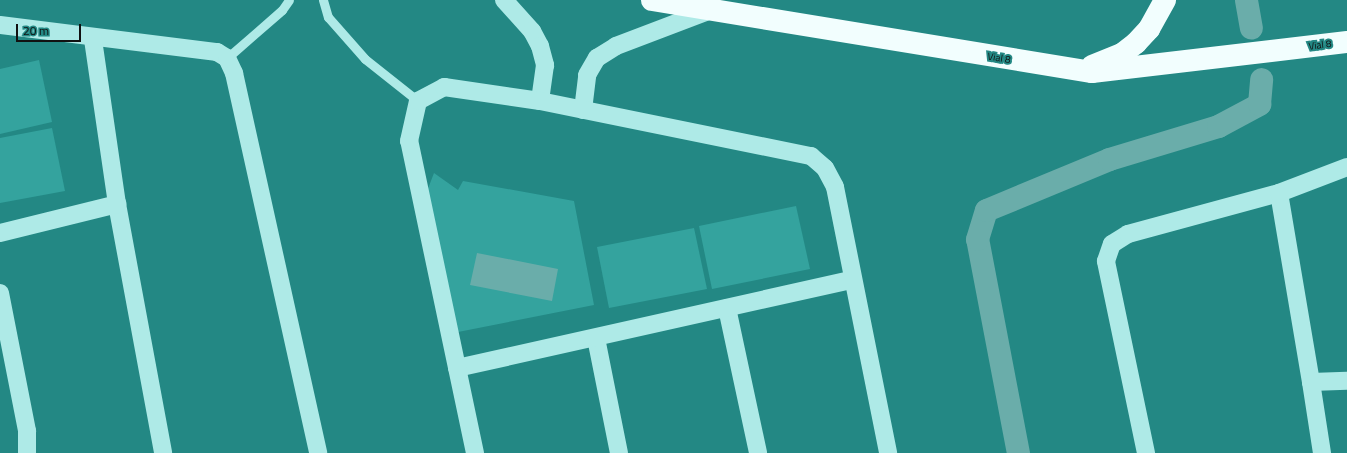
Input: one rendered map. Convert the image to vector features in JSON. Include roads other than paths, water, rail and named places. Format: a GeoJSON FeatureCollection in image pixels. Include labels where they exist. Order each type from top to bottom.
{"type":"FeatureCollection","features":[{"type":"Feature","properties":{"kind":"main road","name":"Vial 8"},"geometry":{"type":"LineString","coordinates":[[652,0],[1070,70],[1109,71],[1347,42]]}},
{"type":"Feature","properties":{"kind":"main road"},"geometry":{"type":"LineString","coordinates":[[1070,70],[1105,62],[1122,54],[1148,29],[1165,0]]}},
{"type":"Feature","properties":{"kind":"street"},"geometry":{"type":"LineString","coordinates":[[504,0],[532,31],[540,46],[545,65],[540,101]]}},
{"type":"Feature","properties":{"kind":"street"},"geometry":{"type":"LineString","coordinates":[[583,110],[587,75],[597,58],[616,46],[710,10]]}},
{"type":"Feature","properties":{"kind":"street"},"geometry":{"type":"LineString","coordinates":[[0,25],[93,39],[217,52],[227,58],[234,73],[318,453]]}},
{"type":"Feature","properties":{"kind":"street"},"geometry":{"type":"LineString","coordinates":[[93,39],[117,204],[163,453]]}},
{"type":"Feature","properties":{"kind":"street"},"geometry":{"type":"LineString","coordinates":[[475,453],[409,141],[418,101],[444,88],[540,101],[810,156],[825,168],[835,187],[852,280],[888,453]]}},
{"type":"Feature","properties":{"kind":"street"},"geometry":{"type":"LineString","coordinates":[[1146,453],[1106,261],[1107,251],[1128,234],[1279,193],[1347,167]]}},
{"type":"Feature","properties":{"kind":"street"},"geometry":{"type":"LineString","coordinates":[[1279,193],[1322,453]]}},
{"type":"Feature","properties":{"kind":"street"},"geometry":{"type":"LineString","coordinates":[[0,233],[117,204]]}},
{"type":"Feature","properties":{"kind":"street"},"geometry":{"type":"LineString","coordinates":[[457,368],[852,280]]}},
{"type":"Feature","properties":{"kind":"street"},"geometry":{"type":"LineString","coordinates":[[0,293],[27,431],[27,453]]}},
{"type":"Feature","properties":{"kind":"street"},"geometry":{"type":"LineString","coordinates":[[728,308],[758,453]]}},
{"type":"Feature","properties":{"kind":"street"},"geometry":{"type":"LineString","coordinates":[[596,338],[620,453]]}},
{"type":"Feature","properties":{"kind":"street"},"geometry":{"type":"LineString","coordinates":[[1311,382],[1347,381]]}},
{"type":"Feature","properties":{"kind":"lane"},"geometry":{"type":"LineString","coordinates":[[227,58],[282,10],[289,0]]}},
{"type":"Feature","properties":{"kind":"lane"},"geometry":{"type":"LineString","coordinates":[[323,0],[328,17],[365,59],[418,101]]}},
{"type":"Feature","properties":{"kind":"waterway"},"geometry":{"type":"LineString","coordinates":[[1246,0],[1251,28]]}},
{"type":"Feature","properties":{"kind":"waterway"},"geometry":{"type":"LineString","coordinates":[[1018,453],[977,239],[986,210],[1109,159],[1218,126],[1259,104],[1261,79]]}}]}
